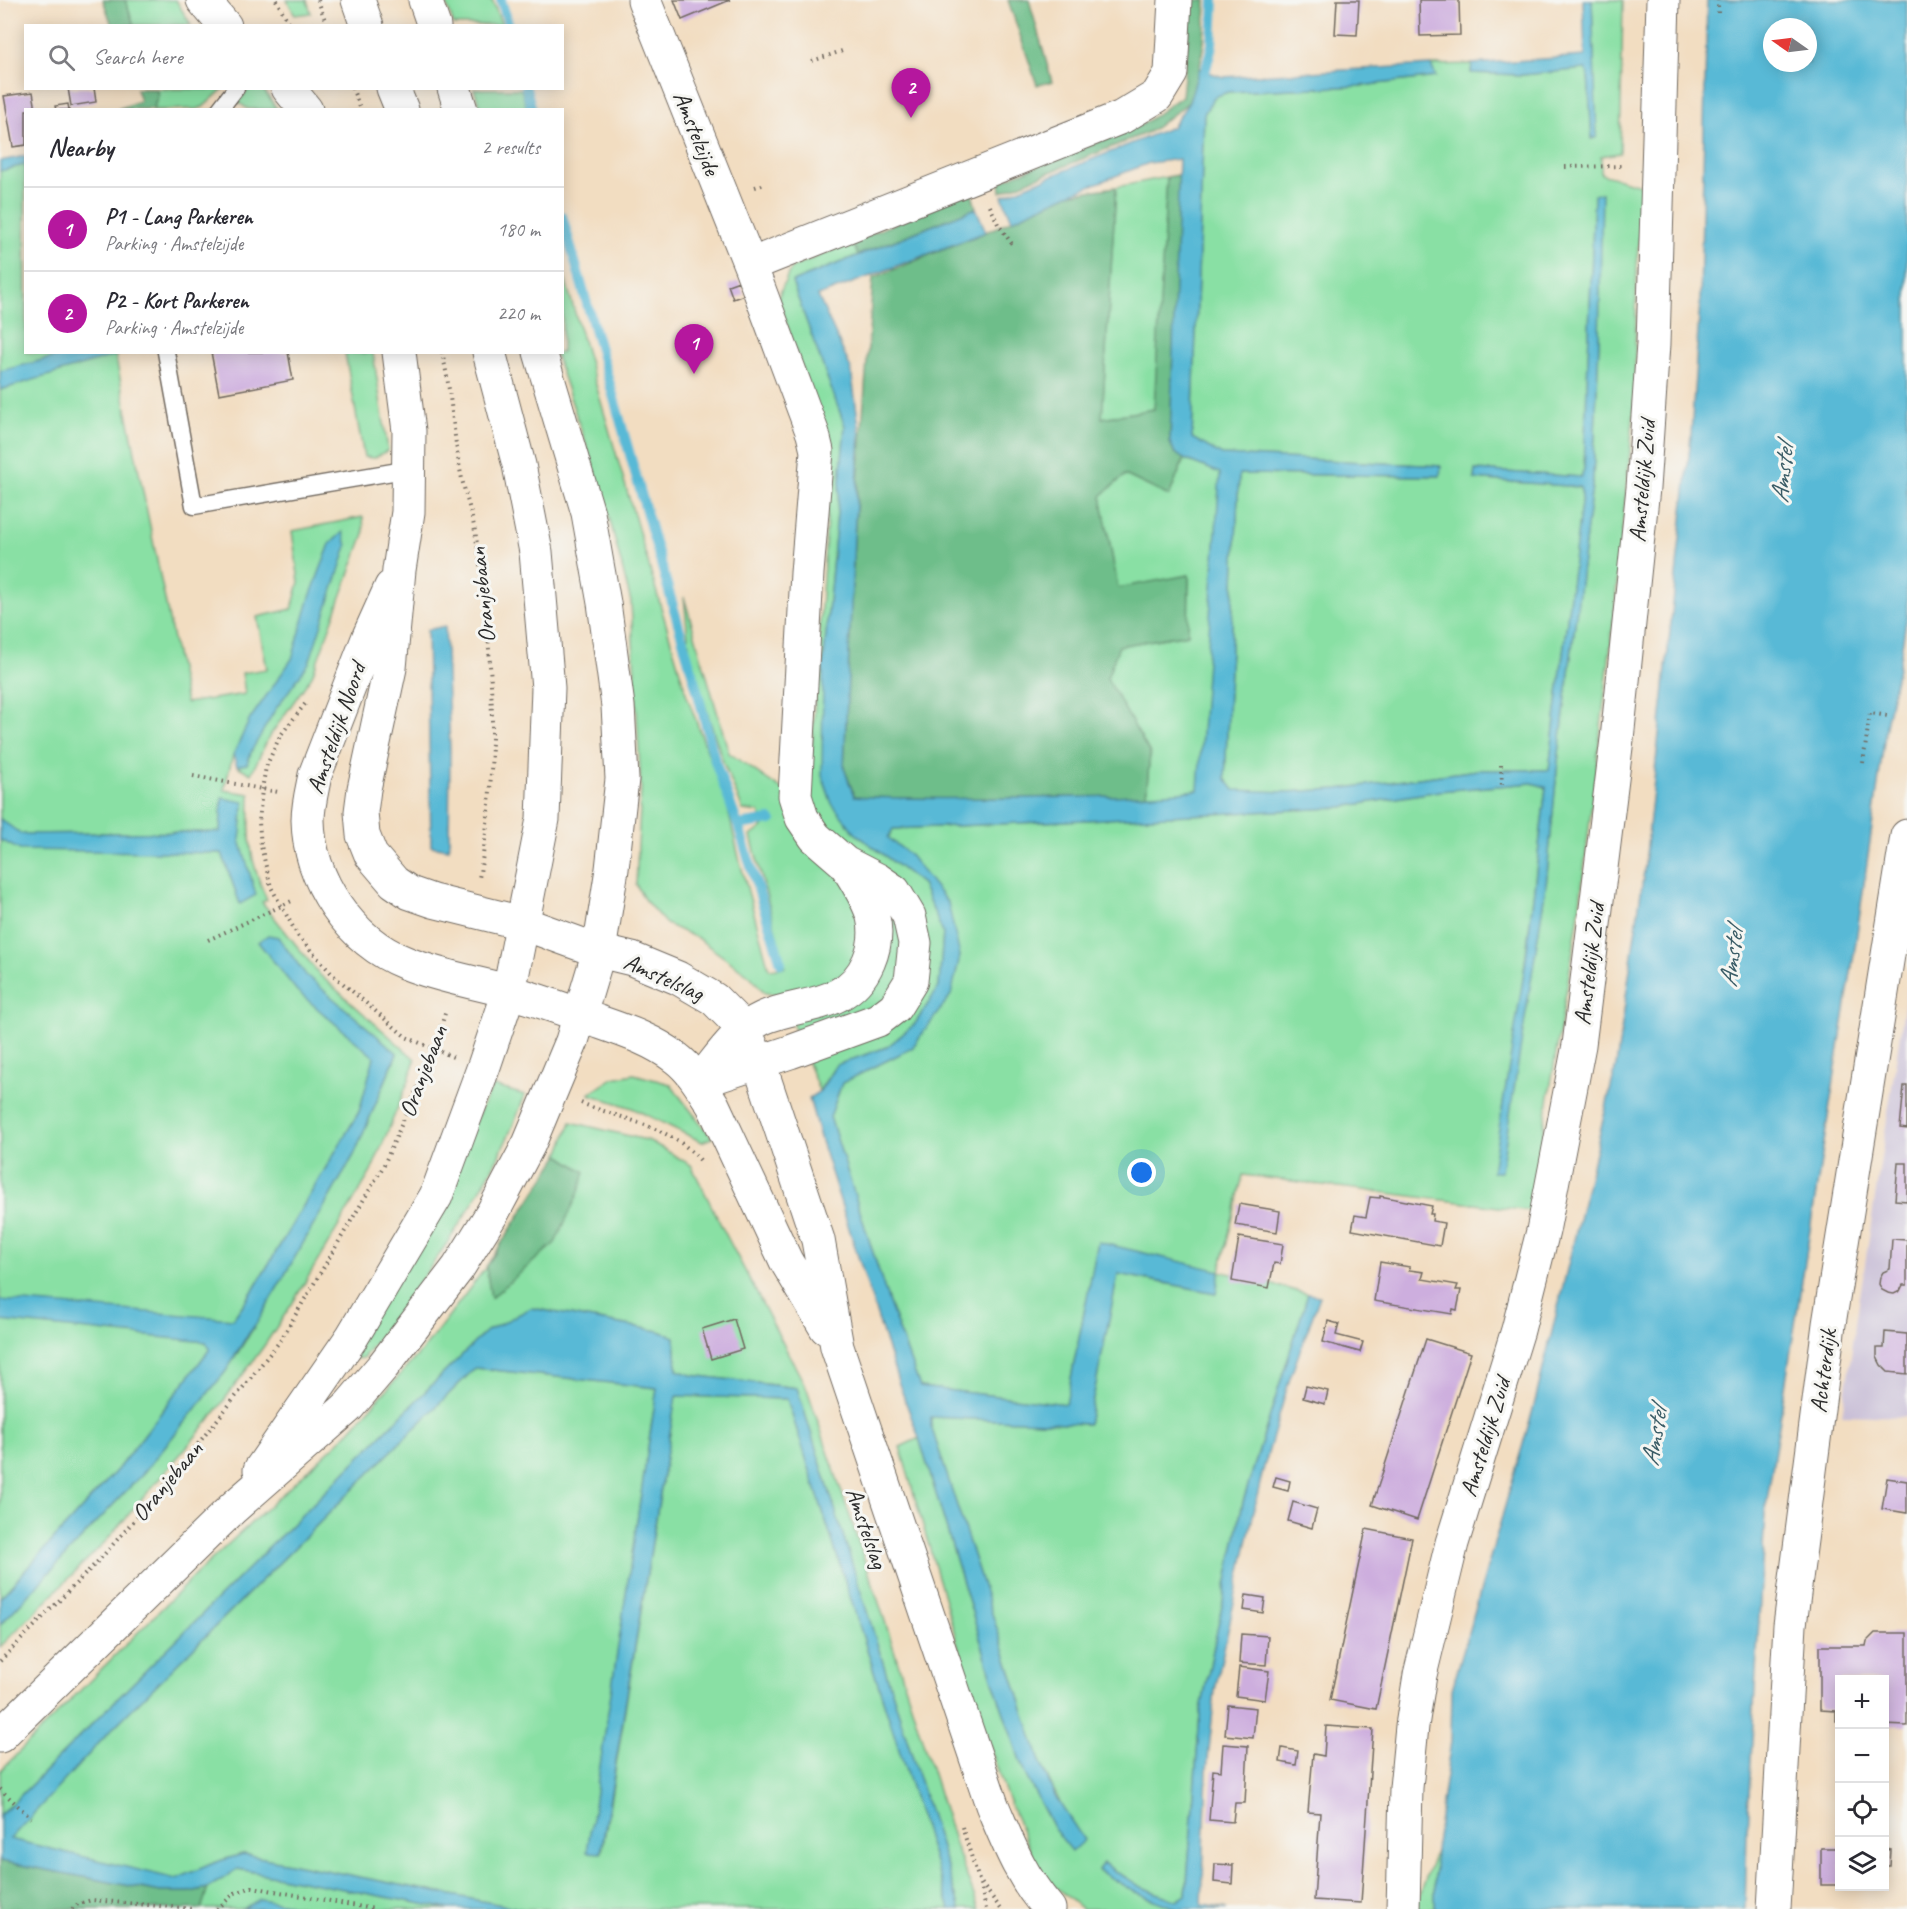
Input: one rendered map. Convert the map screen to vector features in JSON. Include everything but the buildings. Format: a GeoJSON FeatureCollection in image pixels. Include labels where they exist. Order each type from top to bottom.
{"type":"FeatureCollection","features":[{"type":"Feature","properties":{"kind":"street"},"geometry":{"type":"LineString","coordinates":[[202,0],[223,24]]}},
{"type":"Feature","properties":{"kind":"street"},"geometry":{"type":"LineString","coordinates":[[358,0],[366,24]]}},
{"type":"Feature","properties":{"kind":"street"},"geometry":{"type":"LineString","coordinates":[[425,0],[433,24]]}},
{"type":"Feature","properties":{"kind":"street","name":"Amstelzijde"},"geometry":{"type":"LineString","coordinates":[[644,0],[750,266],[813,434],[817,451],[795,796],[802,818],[815,837],[845,863]]}},
{"type":"Feature","properties":{"kind":"street"},"geometry":{"type":"LineString","coordinates":[[750,266],[1122,117],[1157,96],[1171,73],[1175,0]]}},
{"type":"Feature","properties":{"kind":"street","name":"Amsteldijk Zuid"},"geometry":{"type":"LineString","coordinates":[[1403,1909],[1406,1788],[1420,1674],[1452,1543],[1518,1330],[1543,1231],[1579,1045],[1617,739],[1647,433],[1653,344],[1663,0]]}},
{"type":"Feature","properties":{"kind":"street"},"geometry":{"type":"LineString","coordinates":[[290,90],[304,108]]}},
{"type":"Feature","properties":{"kind":"street"},"geometry":{"type":"LineString","coordinates":[[394,90],[401,108]]}},
{"type":"Feature","properties":{"kind":"street"},"geometry":{"type":"LineString","coordinates":[[455,90],[460,108]]}},
{"type":"Feature","properties":{"kind":"street","name":"Amsteldijk Noord"},"geometry":{"type":"LineString","coordinates":[[399,354],[409,431],[408,512],[399,570],[390,668],[364,789],[363,835],[370,855],[394,882],[410,893],[433,902],[522,923]]}},
{"type":"Feature","properties":{"kind":"street"},"geometry":{"type":"LineString","coordinates":[[233,1508],[352,1337],[436,1196],[509,992],[543,819],[548,688],[536,552],[519,465],[490,354]]}},
{"type":"Feature","properties":{"kind":"street"},"geometry":{"type":"LineString","coordinates":[[0,1736],[233,1508],[348,1407],[383,1366],[458,1268],[493,1212],[530,1144],[572,1041],[599,951],[612,869],[622,779],[618,706],[604,603],[588,513],[541,354]]}},
{"type":"Feature","properties":{"kind":"street","name":"Amsteldijk Noord"},"geometry":{"type":"LineString","coordinates":[[399,570],[369,636],[315,775],[308,820],[310,843],[325,888],[335,905],[351,924],[390,955],[405,963],[509,992],[580,1015]]}},
{"type":"Feature","properties":{"kind":"street","name":"Achterdijk"},"geometry":{"type":"LineString","coordinates":[[1774,1909],[1792,1614],[1829,1324],[1904,878],[1907,836]]}},
{"type":"Feature","properties":{"kind":"street"},"geometry":{"type":"LineString","coordinates":[[699,1082],[744,1029],[764,1018],[838,996],[862,974],[871,956],[874,936],[873,917],[845,863]]}},
{"type":"Feature","properties":{"kind":"street"},"geometry":{"type":"LineString","coordinates":[[699,1082],[878,1020],[895,1007],[911,981],[915,944],[909,916],[894,891],[845,863]]}},
{"type":"Feature","properties":{"kind":"street","name":"Amstelslag"},"geometry":{"type":"LineString","coordinates":[[522,923],[599,951],[632,959],[678,978],[714,999],[744,1029],[759,1063],[818,1240],[837,1347],[992,1805],[1017,1864],[1031,1888],[1049,1909]]}},
{"type":"Feature","properties":{"kind":"street","name":"Amstelslag"},"geometry":{"type":"LineString","coordinates":[[580,1015],[645,1038],[677,1059],[699,1082],[786,1261],[837,1347]]}},
{"type":"Feature","properties":{"kind":"lane"},"geometry":{"type":"LineString","coordinates":[[221,108],[234,90]]}},
{"type":"Feature","properties":{"kind":"lane"},"geometry":{"type":"LineString","coordinates":[[166,354],[194,506],[410,469]]}},
{"type":"Feature","properties":{"kind":"path"},"geometry":{"type":"LineString","coordinates":[[276,0],[292,24]]}},
{"type":"Feature","properties":{"kind":"path"},"geometry":{"type":"LineString","coordinates":[[318,0],[325,24]]}},
{"type":"Feature","properties":{"kind":"path"},"geometry":{"type":"LineString","coordinates":[[1718,0],[1718,13]]}},
{"type":"Feature","properties":{"kind":"path"},"geometry":{"type":"LineString","coordinates":[[812,61],[845,50]]}},
{"type":"Feature","properties":{"kind":"path"},"geometry":{"type":"LineString","coordinates":[[353,90],[360,108]]}},
{"type":"Feature","properties":{"kind":"path"},"geometry":{"type":"LineString","coordinates":[[1565,167],[1658,165]]}},
{"type":"Feature","properties":{"kind":"path"},"geometry":{"type":"LineString","coordinates":[[987,199],[998,224],[1012,244]]}},
{"type":"Feature","properties":{"kind":"path","name":"Oranjebaan"},"geometry":{"type":"LineString","coordinates":[[442,354],[462,478],[475,534],[489,646],[490,777],[486,824],[472,910]]}},
{"type":"Feature","properties":{"kind":"path"},"geometry":{"type":"LineString","coordinates":[[1863,763],[1870,713],[1888,716]]}},
{"type":"Feature","properties":{"kind":"path"},"geometry":{"type":"LineString","coordinates":[[1501,765],[1502,789]]}},
{"type":"Feature","properties":{"kind":"path"},"geometry":{"type":"LineString","coordinates":[[193,776],[310,798]]}},
{"type":"Feature","properties":{"kind":"path"},"geometry":{"type":"LineString","coordinates":[[208,940],[280,905],[325,888]]}},
{"type":"Feature","properties":{"kind":"path","name":"Oranjebaan"},"geometry":{"type":"LineString","coordinates":[[0,1661],[101,1558],[154,1498],[280,1341],[383,1167],[434,1050],[455,978]]}},
{"type":"Feature","properties":{"kind":"path"},"geometry":{"type":"LineString","coordinates":[[699,1158],[704,1166]]}},
{"type":"Feature","properties":{"kind":"path"},"geometry":{"type":"LineString","coordinates":[[0,1789],[31,1818]]}},
{"type":"Feature","properties":{"kind":"path"},"geometry":{"type":"LineString","coordinates":[[961,1824],[986,1909]]}},
{"type":"Feature","properties":{"kind":"path"},"geometry":{"type":"LineString","coordinates":[[979,1880],[1001,1909]]}},
{"type":"Feature","properties":{"kind":"path"},"geometry":{"type":"LineString","coordinates":[[218,1909],[235,1893],[252,1887],[374,1909]]}},
{"type":"Feature","properties":{"kind":"path"},"geometry":{"type":"LineString","coordinates":[[72,1909],[78,1904],[92,1900],[194,1909]]}},
{"type":"Feature","properties":{"kind":"shaded area"},"geometry":{"type":"Polygon","coordinates":[[[1907,988],[1907,1417],[1842,1415],[1907,988]]]}},
{"type":"Feature","properties":{"kind":"green space"},"geometry":{"type":"Polygon","coordinates":[[[103,0],[125,0],[134,24],[112,24],[103,0]]]}},
{"type":"Feature","properties":{"kind":"green space"},"geometry":{"type":"Polygon","coordinates":[[[125,0],[176,0],[190,24],[134,24],[125,0]]]}},
{"type":"Feature","properties":{"kind":"green space"},"geometry":{"type":"Polygon","coordinates":[[[287,0],[307,0],[311,13],[295,15],[287,0]]]}},
{"type":"Feature","properties":{"kind":"green space"},"geometry":{"type":"Polygon","coordinates":[[[445,0],[492,0],[502,24],[454,24],[445,0]]]}},
{"type":"Feature","properties":{"kind":"green space"},"geometry":{"type":"Polygon","coordinates":[[[1008,0],[1029,0],[1052,82],[1037,85],[1008,0]]]}},
{"type":"Feature","properties":{"kind":"green space"},"geometry":{"type":"Polygon","coordinates":[[[1192,0],[1206,0],[1204,41],[1199,72],[1189,102],[1151,131],[1001,192],[1000,181],[1143,124],[1182,96],[1192,0]]]}},
{"type":"Feature","properties":{"kind":"green space"},"geometry":{"type":"Polygon","coordinates":[[[1592,0],[1623,0],[1620,153],[1601,156],[1601,174],[1644,186],[1637,259],[1634,411],[1612,634],[1578,920],[1530,1211],[1243,1175],[1220,1271],[1308,1294],[1243,1502],[1200,1715],[1186,1895],[1177,1901],[1139,1886],[1103,1863],[1098,1870],[1133,1891],[1177,1909],[1082,1909],[1041,1875],[1005,1792],[972,1693],[900,1447],[919,1438],[994,1684],[1024,1772],[1054,1829],[1063,1809],[1040,1761],[931,1426],[931,1417],[1088,1424],[1118,1274],[1216,1293],[1098,1242],[1066,1404],[920,1387],[889,1303],[830,1117],[842,1083],[912,1048],[960,956],[909,854],[888,838],[893,829],[1335,808],[1439,791],[1532,783],[1546,787],[1500,1172],[1546,885],[1557,770],[1593,478],[1599,343],[1601,193],[1594,196],[1584,469],[1581,477],[1475,470],[1474,479],[1580,487],[1582,495],[1549,770],[1478,770],[1338,789],[1287,792],[1234,791],[1225,778],[1239,474],[1439,476],[1441,466],[1222,455],[1192,439],[1204,114],[1214,97],[1228,92],[1360,86],[1435,77],[1431,65],[1472,64],[1471,73],[1522,75],[1585,69],[1588,73],[1592,138],[1596,137],[1592,0]]]}},
{"type":"Feature","properties":{"kind":"green space"},"geometry":{"type":"Polygon","coordinates":[[[136,90],[156,90],[158,95],[153,108],[121,108],[140,101],[136,90]]]}},
{"type":"Feature","properties":{"kind":"green space"},"geometry":{"type":"Polygon","coordinates":[[[156,90],[222,90],[200,108],[154,108],[158,95],[156,90]]]}},
{"type":"Feature","properties":{"kind":"green space"},"geometry":{"type":"Polygon","coordinates":[[[248,90],[264,90],[276,108],[247,108],[238,102],[248,90]]]}},
{"type":"Feature","properties":{"kind":"green space"},"geometry":{"type":"Polygon","coordinates":[[[474,90],[521,90],[527,108],[481,108],[474,90]]]}},
{"type":"Feature","properties":{"kind":"green space"},"geometry":{"type":"Polygon","coordinates":[[[24,158],[24,354],[75,354],[0,377],[0,163],[24,158]]]}},
{"type":"Feature","properties":{"kind":"green space"},"geometry":{"type":"Polygon","coordinates":[[[1179,175],[1170,442],[1174,452],[1184,459],[1169,496],[1125,475],[1101,496],[1118,588],[1189,575],[1188,634],[1119,646],[1107,678],[1150,754],[1146,796],[945,799],[855,797],[844,768],[854,539],[873,278],[986,232],[1069,194],[1116,187],[1102,418],[1154,409],[1167,177],[1179,175]]]}},
{"type":"Feature","properties":{"kind":"green space"},"geometry":{"type":"Polygon","coordinates":[[[1167,177],[1155,409],[1102,418],[1116,187],[1167,177]]]}},
{"type":"Feature","properties":{"kind":"green space"},"geometry":{"type":"Polygon","coordinates":[[[971,190],[976,208],[858,255],[852,242],[971,190]]]}},
{"type":"Feature","properties":{"kind":"green space"},"geometry":{"type":"Polygon","coordinates":[[[852,242],[858,255],[792,282],[845,426],[823,666],[855,833],[922,884],[943,933],[939,987],[915,1024],[887,1047],[836,1065],[819,1091],[791,1020],[788,996],[765,993],[750,976],[697,938],[666,924],[644,899],[636,884],[641,790],[631,602],[604,497],[555,354],[564,354],[564,275],[687,696],[727,805],[769,969],[785,967],[751,836],[764,826],[759,812],[743,810],[723,762],[690,657],[684,597],[729,753],[781,789],[809,791],[831,457],[778,298],[793,267],[852,242]]]}},
{"type":"Feature","properties":{"kind":"green space"},"geometry":{"type":"Polygon","coordinates":[[[115,354],[186,703],[245,694],[242,673],[267,669],[257,617],[292,609],[299,582],[292,531],[363,517],[364,534],[312,676],[269,737],[251,774],[237,766],[264,729],[277,702],[292,659],[233,755],[224,790],[250,794],[251,848],[256,872],[267,900],[262,902],[320,975],[415,1059],[409,1080],[371,1172],[292,1304],[264,1346],[208,1422],[107,1540],[0,1647],[0,1625],[144,1472],[226,1371],[258,1321],[354,1155],[397,1054],[375,1057],[359,1112],[254,1289],[233,1319],[0,1305],[0,834],[44,846],[222,853],[240,904],[222,800],[220,832],[20,834],[0,819],[0,390],[115,354]]]}},
{"type":"Feature","properties":{"kind":"green space"},"geometry":{"type":"Polygon","coordinates":[[[345,354],[373,354],[388,450],[375,458],[364,457],[345,354]]]}},
{"type":"Feature","properties":{"kind":"green space"},"geometry":{"type":"Polygon","coordinates":[[[1184,459],[1221,473],[1199,790],[1146,796],[1150,753],[1106,678],[1118,646],[1188,634],[1189,576],[1118,588],[1101,496],[1125,475],[1169,496],[1184,459]]]}},
{"type":"Feature","properties":{"kind":"green space"},"geometry":{"type":"Polygon","coordinates":[[[634,1074],[670,1084],[712,1138],[702,1142],[632,1108],[589,1094],[613,1078],[634,1074]]]}},
{"type":"Feature","properties":{"kind":"green space"},"geometry":{"type":"Polygon","coordinates":[[[493,1086],[525,1095],[494,1166],[475,1200],[410,1296],[363,1358],[351,1359],[493,1086]]]}},
{"type":"Feature","properties":{"kind":"green space"},"geometry":{"type":"Polygon","coordinates":[[[571,1122],[650,1141],[691,1165],[807,1389],[883,1615],[956,1847],[979,1909],[960,1909],[797,1388],[691,1375],[677,1370],[675,1337],[659,1331],[532,1308],[485,1332],[0,1816],[0,1771],[196,1574],[347,1434],[425,1347],[486,1267],[491,1297],[585,1172],[559,1155],[571,1122]]]}},
{"type":"Feature","properties":{"kind":"green space"},"geometry":{"type":"Polygon","coordinates":[[[559,1155],[585,1172],[579,1192],[555,1243],[491,1298],[486,1267],[559,1155]]]}},
{"type":"Feature","properties":{"kind":"green space"},"geometry":{"type":"Polygon","coordinates":[[[0,1316],[206,1342],[210,1349],[117,1470],[0,1598],[0,1316]]]}},
{"type":"Feature","properties":{"kind":"green space"},"geometry":{"type":"Polygon","coordinates":[[[475,1368],[657,1388],[588,1852],[602,1852],[676,1396],[787,1399],[950,1909],[522,1909],[243,1854],[216,1862],[176,1880],[9,1839],[113,1728],[475,1368]]]}},
{"type":"Feature","properties":{"kind":"green space"},"geometry":{"type":"Polygon","coordinates":[[[1435,1851],[1435,1909],[1416,1909],[1417,1904],[1435,1851]]]}},
{"type":"Feature","properties":{"kind":"green space"},"geometry":{"type":"Polygon","coordinates":[[[0,1861],[161,1892],[190,1892],[208,1888],[201,1909],[0,1909],[0,1861]]]}},
{"type":"Feature","properties":{"kind":"green space"},"geometry":{"type":"Polygon","coordinates":[[[238,1869],[449,1909],[313,1909],[260,1899],[243,1909],[201,1909],[208,1888],[238,1869]]]}},
{"type":"Feature","properties":{"kind":"water"},"geometry":{"type":"Polygon","coordinates":[[[1583,0],[1592,0],[1597,137],[1592,139],[1588,73],[1585,69],[1522,75],[1471,73],[1472,64],[1585,56],[1583,0]]]}},
{"type":"Feature","properties":{"kind":"water","name":"Amstel"},"geometry":{"type":"Polygon","coordinates":[[[1707,0],[1907,0],[1907,615],[1887,720],[1856,941],[1765,1513],[1747,1830],[1745,1909],[1435,1909],[1435,1851],[1451,1741],[1452,1689],[1534,1406],[1616,1066],[1645,864],[1691,436],[1700,301],[1707,0]]]}},
{"type":"Feature","properties":{"kind":"water"},"geometry":{"type":"Polygon","coordinates":[[[1431,65],[1436,77],[1360,86],[1228,92],[1214,97],[1204,114],[1192,438],[1222,455],[1441,466],[1440,476],[1239,474],[1225,778],[1234,790],[1287,792],[1338,789],[1478,770],[1549,770],[1582,495],[1580,487],[1474,479],[1475,470],[1581,477],[1584,469],[1594,195],[1602,193],[1593,478],[1557,770],[1546,885],[1501,1172],[1492,1172],[1525,966],[1546,787],[1532,783],[1439,791],[1335,808],[893,829],[888,838],[909,854],[948,903],[960,956],[951,995],[912,1048],[842,1083],[830,1117],[889,1303],[920,1387],[1066,1404],[1098,1242],[1220,1271],[1216,1293],[1118,1274],[1088,1424],[931,1417],[931,1426],[1040,1761],[1056,1798],[1084,1840],[1072,1851],[1054,1829],[1024,1772],[994,1684],[919,1438],[898,1381],[809,1098],[820,1091],[836,1065],[887,1047],[915,1024],[939,987],[943,933],[922,884],[855,833],[832,804],[822,776],[823,668],[845,426],[792,282],[976,208],[986,232],[818,296],[851,369],[860,434],[844,768],[854,796],[1061,797],[1198,790],[1220,473],[1184,459],[1174,452],[1170,442],[1179,159],[1149,163],[1069,194],[1012,220],[1002,196],[1172,127],[1189,102],[1199,69],[1223,77],[1431,65]]]}},
{"type":"Feature","properties":{"kind":"water"},"geometry":{"type":"Polygon","coordinates":[[[24,156],[24,165],[0,171],[0,161],[24,156]]]}},
{"type":"Feature","properties":{"kind":"water"},"geometry":{"type":"Polygon","coordinates":[[[66,354],[120,354],[0,390],[0,371],[66,354]]]}},
{"type":"Feature","properties":{"kind":"water"},"geometry":{"type":"Polygon","coordinates":[[[343,532],[347,546],[309,663],[275,710],[252,750],[247,764],[237,766],[233,755],[250,719],[292,659],[310,597],[330,544],[343,532]]]}},
{"type":"Feature","properties":{"kind":"water"},"geometry":{"type":"Polygon","coordinates":[[[445,626],[450,750],[449,849],[431,846],[427,630],[445,626]]]}},
{"type":"Feature","properties":{"kind":"water"},"geometry":{"type":"Polygon","coordinates":[[[222,798],[244,802],[240,840],[256,895],[240,904],[222,853],[20,850],[0,840],[0,819],[21,834],[220,832],[222,798]]]}},
{"type":"Feature","properties":{"kind":"water"},"geometry":{"type":"Polygon","coordinates":[[[268,935],[278,937],[306,975],[397,1053],[354,1155],[258,1321],[226,1371],[144,1472],[0,1625],[0,1598],[117,1470],[210,1349],[206,1342],[0,1321],[0,1300],[233,1319],[254,1289],[359,1112],[374,1057],[297,991],[258,942],[268,935]]]}},
{"type":"Feature","properties":{"kind":"water"},"geometry":{"type":"Polygon","coordinates":[[[1308,1294],[1320,1296],[1290,1378],[1262,1474],[1215,1690],[1207,1770],[1202,1905],[1227,1909],[1177,1909],[1133,1891],[1098,1870],[1103,1863],[1139,1886],[1177,1901],[1186,1895],[1200,1715],[1243,1502],[1308,1294]]]}},
{"type":"Feature","properties":{"kind":"water"},"geometry":{"type":"Polygon","coordinates":[[[531,1308],[659,1331],[675,1337],[677,1370],[691,1375],[797,1388],[960,1909],[950,1909],[787,1399],[676,1396],[601,1853],[587,1852],[657,1388],[475,1368],[113,1728],[10,1839],[176,1879],[216,1862],[243,1854],[522,1909],[449,1909],[238,1869],[208,1888],[190,1892],[161,1892],[0,1861],[0,1816],[485,1332],[531,1308]]]}},
{"type":"Feature","properties":{"kind":"water"},"geometry":{"type":"Polygon","coordinates":[[[260,1899],[313,1909],[243,1909],[260,1899]]]}},
{"type":"Feature","properties":{"kind":"waterway"},"geometry":{"type":"LineString","coordinates":[[501,0],[508,24]]}},
{"type":"Feature","properties":{"kind":"waterway"},"geometry":{"type":"LineString","coordinates":[[1202,85],[1212,45],[1214,0]]}},
{"type":"Feature","properties":{"kind":"waterway"},"geometry":{"type":"LineString","coordinates":[[527,90],[531,108]]}},
{"type":"Feature","properties":{"kind":"waterway"},"geometry":{"type":"LineString","coordinates":[[564,223],[697,690],[715,761],[738,825],[781,963]]}},
{"type":"Feature","properties":{"kind":"waterway"},"geometry":{"type":"LineString","coordinates":[[738,825],[771,820]]}},
{"type":"Feature","properties":{"kind":"place","name":"P2 - Kort Parkeren"},"geometry":{"type":"Point","coordinates":[911,118]}},
{"type":"Feature","properties":{"kind":"place","name":"P1 - Lang Parkeren"},"geometry":{"type":"Point","coordinates":[694,374]}}]}
